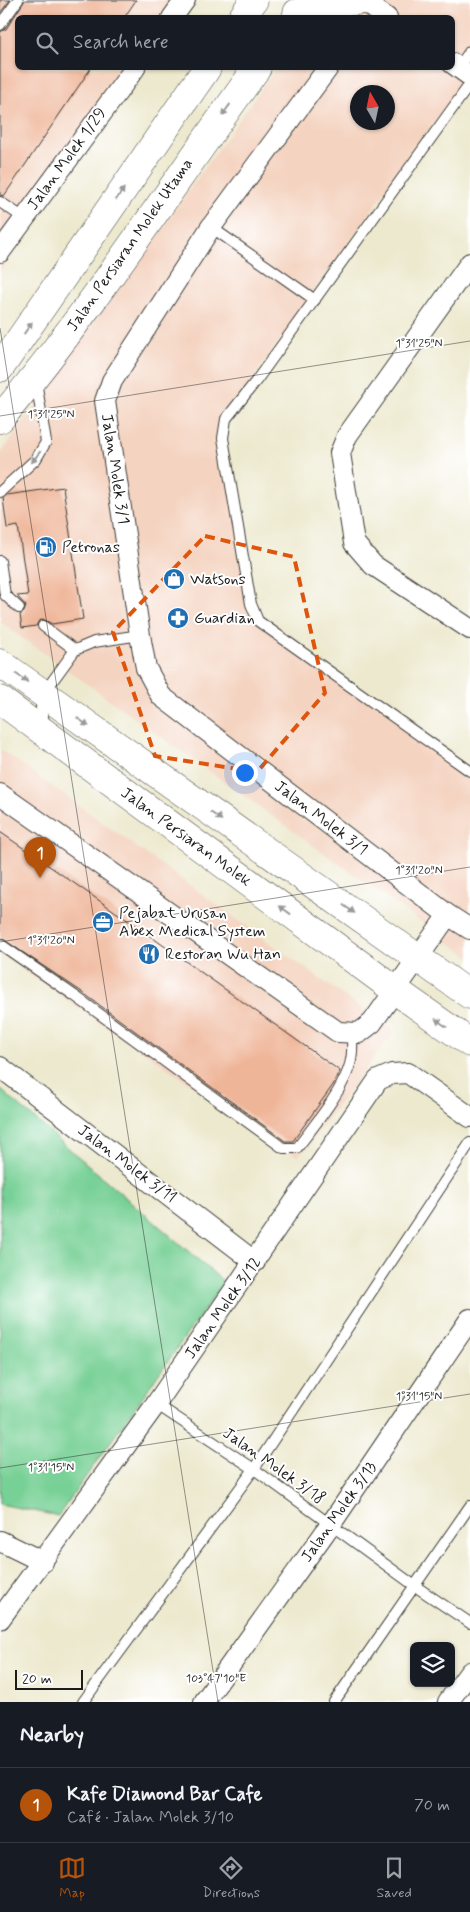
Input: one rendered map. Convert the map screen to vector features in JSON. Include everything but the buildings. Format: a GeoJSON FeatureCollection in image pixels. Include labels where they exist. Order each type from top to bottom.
{"type":"FeatureCollection","features":[{"type":"Feature","properties":{"kind":"main road"},"geometry":{"type":"LineString","coordinates":[[244,15],[254,0]]}},
{"type":"Feature","properties":{"kind":"main road"},"geometry":{"type":"LineString","coordinates":[[299,10],[344,1],[369,6]]}},
{"type":"Feature","properties":{"kind":"main road"},"geometry":{"type":"LineString","coordinates":[[0,368],[206,70]]}},
{"type":"Feature","properties":{"kind":"main road","name":"Jalan Persiaran Molek Utama"},"geometry":{"type":"LineString","coordinates":[[0,419],[35,377],[101,289],[256,70]]}},
{"type":"Feature","properties":{"kind":"main road","name":"Jalan Persiaran Molek"},"geometry":{"type":"LineString","coordinates":[[0,663],[470,995]]}},
{"type":"Feature","properties":{"kind":"main road","name":"Jalan Persiaran Molek"},"geometry":{"type":"LineString","coordinates":[[0,700],[470,1043]]}},
{"type":"Feature","properties":{"kind":"street"},"geometry":{"type":"LineString","coordinates":[[174,15],[185,0]]}},
{"type":"Feature","properties":{"kind":"street","name":"Jalan Molek 1/29"},"geometry":{"type":"LineString","coordinates":[[0,252],[134,70]]}},
{"type":"Feature","properties":{"kind":"street","name":"Jalan Molek 3/1"},"geometry":{"type":"LineString","coordinates":[[327,70],[211,227],[112,381],[105,401],[140,635],[146,668],[161,696],[448,915],[470,929]]}},
{"type":"Feature","properties":{"kind":"street"},"geometry":{"type":"LineString","coordinates":[[470,262],[347,436],[340,453],[354,543],[373,565],[470,629]]}},
{"type":"Feature","properties":{"kind":"street"},"geometry":{"type":"LineString","coordinates":[[0,794],[338,1032],[359,1033],[372,1022],[448,915]]}},
{"type":"Feature","properties":{"kind":"street","name":"Jalan Molek 3/11"},"geometry":{"type":"LineString","coordinates":[[0,1067],[255,1262]]}},
{"type":"Feature","properties":{"kind":"street","name":"Jalan Molek 3/12"},"geometry":{"type":"LineString","coordinates":[[0,1619],[156,1404],[378,1080],[392,1074],[408,1073],[470,1117]]}},
{"type":"Feature","properties":{"kind":"street","name":"Jalan Molek 3/13"},"geometry":{"type":"LineString","coordinates":[[204,1702],[331,1524],[470,1319]]}},
{"type":"Feature","properties":{"kind":"street"},"geometry":{"type":"LineString","coordinates":[[0,1540],[42,1562]]}},
{"type":"Feature","properties":{"kind":"street"},"geometry":{"type":"LineString","coordinates":[[448,1702],[470,1672]]}},
{"type":"Feature","properties":{"kind":"lane"},"geometry":{"type":"LineString","coordinates":[[0,25],[18,0]]}},
{"type":"Feature","properties":{"kind":"lane"},"geometry":{"type":"LineString","coordinates":[[460,69],[470,51]]}},
{"type":"Feature","properties":{"kind":"lane"},"geometry":{"type":"LineString","coordinates":[[470,84],[256,382],[226,419],[223,438],[251,604],[258,621],[470,771]]}},
{"type":"Feature","properties":{"kind":"lane"},"geometry":{"type":"LineString","coordinates":[[0,202],[24,218]]}},
{"type":"Feature","properties":{"kind":"lane"},"geometry":{"type":"LineString","coordinates":[[211,227],[315,300]]}},
{"type":"Feature","properties":{"kind":"lane"},"geometry":{"type":"LineString","coordinates":[[0,492],[36,459],[46,442],[35,377]]}},
{"type":"Feature","properties":{"kind":"lane"},"geometry":{"type":"LineString","coordinates":[[0,561],[4,595],[19,608]]}},
{"type":"Feature","properties":{"kind":"lane"},"geometry":{"type":"LineString","coordinates":[[43,626],[75,650]]}},
{"type":"Feature","properties":{"kind":"lane"},"geometry":{"type":"LineString","coordinates":[[52,738],[45,726],[42,715],[43,694],[75,650],[94,642],[140,635]]}},
{"type":"Feature","properties":{"kind":"lane"},"geometry":{"type":"LineString","coordinates":[[0,944],[288,1150],[297,1148],[328,1105],[347,1073],[351,1061],[352,1032]]}},
{"type":"Feature","properties":{"kind":"lane"},"geometry":{"type":"LineString","coordinates":[[83,1702],[254,1469],[470,1143]]}},
{"type":"Feature","properties":{"kind":"lane","name":"Jalan Molek 3/18"},"geometry":{"type":"LineString","coordinates":[[156,1404],[254,1469],[415,1586],[470,1623]]}},
{"type":"Feature","properties":{"kind":"lane"},"geometry":{"type":"LineString","coordinates":[[334,1702],[470,1506]]}},
{"type":"Feature","properties":{"kind":"highlighted area"},"geometry":{"type":"Polygon","coordinates":[[[205,536],[294,557],[325,693],[257,772],[155,756],[113,632],[205,536]]]}},
{"type":"Feature","properties":{"kind":"shaded area"},"geometry":{"type":"Polygon","coordinates":[[[0,0],[191,0],[180,15],[15,15],[15,70],[143,70],[0,271],[0,0]]]}},
{"type":"Feature","properties":{"kind":"shaded area"},"geometry":{"type":"Polygon","coordinates":[[[324,0],[470,0],[470,71],[220,425],[258,618],[470,772],[470,957],[0,622],[0,455],[275,70],[455,70],[455,15],[313,15],[324,0]]]}},
{"type":"Feature","properties":{"kind":"shaded area"},"geometry":{"type":"Polygon","coordinates":[[[0,749],[394,1032],[298,1157],[0,954],[0,749]]]}},
{"type":"Feature","properties":{"kind":"green space"},"geometry":{"type":"Polygon","coordinates":[[[0,1089],[224,1282],[58,1516],[0,1504],[0,1089]]]}},
{"type":"Feature","properties":{"kind":"place","name":"Petronas"},"geometry":{"type":"Point","coordinates":[46,547]}},
{"type":"Feature","properties":{"kind":"place","name":"Watsons"},"geometry":{"type":"Point","coordinates":[174,579]}},
{"type":"Feature","properties":{"kind":"place","name":"Guardian"},"geometry":{"type":"Point","coordinates":[178,618]}},
{"type":"Feature","properties":{"kind":"place","name":"Kafe Diamond Bar Cafe"},"geometry":{"type":"Point","coordinates":[40,878]}},
{"type":"Feature","properties":{"kind":"place","name":"Pejabat Urusan Abex Medical System"},"geometry":{"type":"Point","coordinates":[103,922]}},
{"type":"Feature","properties":{"kind":"place","name":"Restoran Wu Han"},"geometry":{"type":"Point","coordinates":[149,954]}}]}
